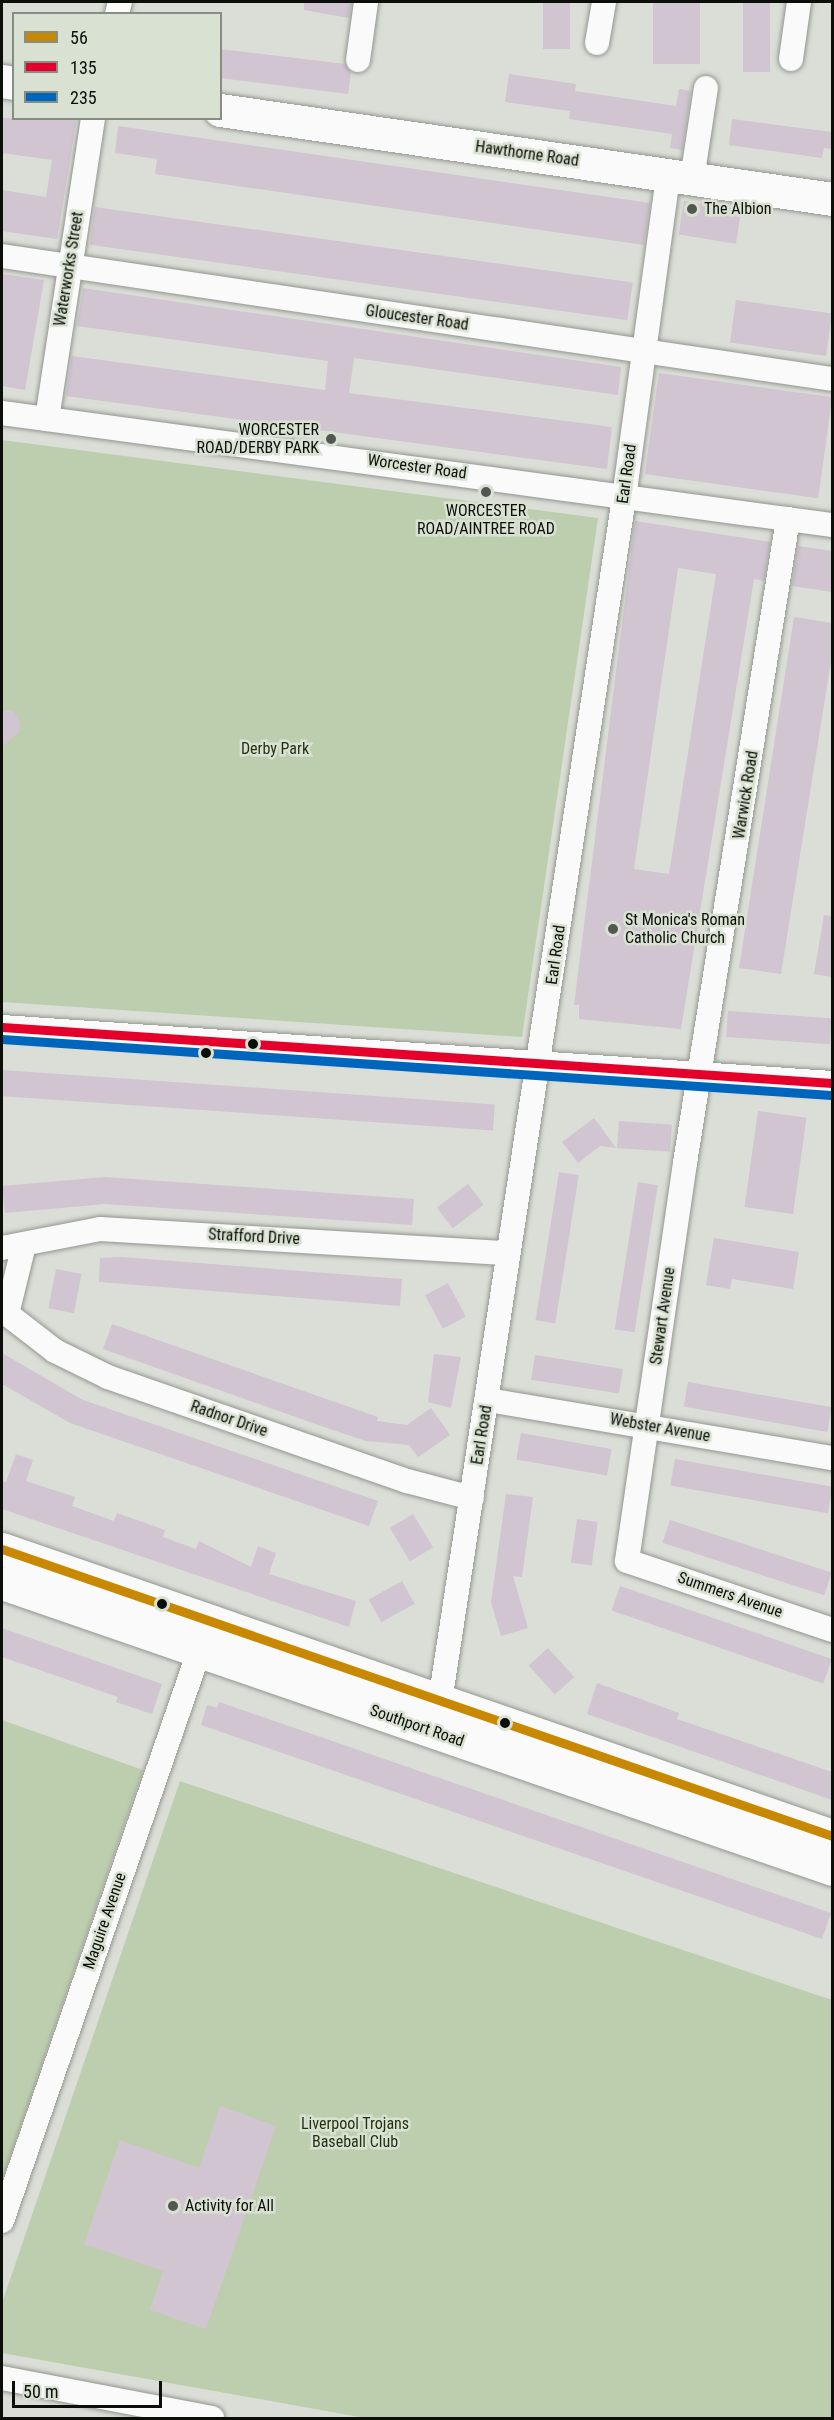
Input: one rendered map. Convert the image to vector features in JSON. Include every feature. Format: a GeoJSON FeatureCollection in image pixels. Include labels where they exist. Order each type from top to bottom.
{"type":"FeatureCollection","features":[{"type":"Feature","properties":{"kind":"main road","name":"Hawthorne Road"},"geometry":{"type":"LineString","coordinates":[[222,110],[832,199]]}},
{"type":"Feature","properties":{"kind":"main road","name":"Southport Road"},"geometry":{"type":"LineString","coordinates":[[2,1549],[434,1732],[832,1869]]}},
{"type":"Feature","properties":{"kind":"main road","name":"Southport Road"},"geometry":{"type":"LineString","coordinates":[[2,1583],[442,1700],[832,1836]]}},
{"type":"Feature","properties":{"kind":"street"},"geometry":{"type":"LineString","coordinates":[[358,60],[366,2]]}},
{"type":"Feature","properties":{"kind":"street"},"geometry":{"type":"LineString","coordinates":[[597,43],[604,2]]}},
{"type":"Feature","properties":{"kind":"street"},"geometry":{"type":"LineString","coordinates":[[791,59],[799,2]]}},
{"type":"Feature","properties":{"kind":"street","name":"Earl Road"},"geometry":{"type":"LineString","coordinates":[[434,1732],[442,1700],[508,1253],[540,1063],[645,351],[680,177],[706,88]]}},
{"type":"Feature","properties":{"kind":"street","name":"Waterworks Street"},"geometry":{"type":"LineString","coordinates":[[47,419],[93,120]]}},
{"type":"Feature","properties":{"kind":"street","name":"Gloucester Road"},"geometry":{"type":"LineString","coordinates":[[2,256],[832,379]]}},
{"type":"Feature","properties":{"kind":"street","name":"Worcester Road"},"geometry":{"type":"LineString","coordinates":[[2,413],[422,467],[624,498],[832,525]]}},
{"type":"Feature","properties":{"kind":"street","name":"Warwick Road"},"geometry":{"type":"LineString","coordinates":[[703,1071],[788,519]]}},
{"type":"Feature","properties":{"kind":"street"},"geometry":{"type":"LineString","coordinates":[[2,1027],[540,1063],[703,1071],[832,1083]]}},
{"type":"Feature","properties":{"kind":"street","name":"Stewart Avenue"},"geometry":{"type":"LineString","coordinates":[[627,1561],[685,1163],[703,1071]]}},
{"type":"Feature","properties":{"kind":"street","name":"Strafford Drive"},"geometry":{"type":"LineString","coordinates":[[13,1247],[100,1229],[508,1253]]}},
{"type":"Feature","properties":{"kind":"street"},"geometry":{"type":"LineString","coordinates":[[4,1312],[13,1247]]}},
{"type":"Feature","properties":{"kind":"street","name":"Radnor Drive"},"geometry":{"type":"LineString","coordinates":[[4,1312],[55,1351],[108,1377],[407,1481],[472,1498]]}},
{"type":"Feature","properties":{"kind":"street","name":"Webster Avenue"},"geometry":{"type":"LineString","coordinates":[[488,1400],[832,1458]]}},
{"type":"Feature","properties":{"kind":"street","name":"Summers Avenue"},"geometry":{"type":"LineString","coordinates":[[627,1561],[832,1630]]}},
{"type":"Feature","properties":{"kind":"street","name":"Maguire Avenue"},"geometry":{"type":"LineString","coordinates":[[2,2222],[204,1635]]}},
{"type":"Feature","properties":{"kind":"street"},"geometry":{"type":"LineString","coordinates":[[2,2378],[212,2418]]}},
{"type":"Feature","properties":{"kind":"green space","name":"Derby Park"},"geometry":{"type":"Polygon","coordinates":[[[2,440],[598,518],[522,1037],[2,1002],[2,440]]]}},
{"type":"Feature","properties":{"kind":"green space"},"geometry":{"type":"Polygon","coordinates":[[[2,1720],[143,1770],[2,2180],[2,1720]]]}},
{"type":"Feature","properties":{"kind":"green space","name":"Liverpool Trojans Baseball Club"},"geometry":{"type":"Polygon","coordinates":[[[180,1781],[832,2000],[832,2418],[365,2418],[2,2353],[2,2303],[180,1781]]]}},
{"type":"Feature","properties":{"kind":"building"},"geometry":{"type":"Polygon","coordinates":[[[304,2],[352,2],[349,18],[304,10],[304,2]]]}},
{"type":"Feature","properties":{"kind":"building"},"geometry":{"type":"Polygon","coordinates":[[[543,2],[570,2],[570,49],[543,49],[543,2]]]}},
{"type":"Feature","properties":{"kind":"building"},"geometry":{"type":"Polygon","coordinates":[[[653,2],[700,2],[700,64],[653,64],[653,2]]]}},
{"type":"Feature","properties":{"kind":"building"},"geometry":{"type":"Polygon","coordinates":[[[743,2],[770,2],[770,72],[743,72],[743,2]]]}},
{"type":"Feature","properties":{"kind":"building"},"geometry":{"type":"Polygon","coordinates":[[[222,49],[345,64],[351,72],[348,94],[222,78],[222,49]]]}},
{"type":"Feature","properties":{"kind":"building"},"geometry":{"type":"Polygon","coordinates":[[[509,74],[576,84],[575,91],[676,106],[679,89],[691,91],[682,150],[670,148],[672,134],[569,119],[570,111],[505,102],[509,74]]]}},
{"type":"Feature","properties":{"kind":"building"},"geometry":{"type":"Polygon","coordinates":[[[2,118],[77,120],[57,239],[2,231],[2,190],[46,197],[52,160],[2,153],[2,118]]]}},
{"type":"Feature","properties":{"kind":"building"},"geometry":{"type":"Polygon","coordinates":[[[732,119],[832,132],[832,149],[824,148],[822,158],[729,145],[732,119]]]}},
{"type":"Feature","properties":{"kind":"building"},"geometry":{"type":"Polygon","coordinates":[[[118,126],[650,203],[644,245],[155,174],[157,159],[115,153],[118,126]]]}},
{"type":"Feature","properties":{"kind":"building"},"geometry":{"type":"Polygon","coordinates":[[[684,201],[741,210],[736,244],[679,235],[684,201]]]}},
{"type":"Feature","properties":{"kind":"building"},"geometry":{"type":"Polygon","coordinates":[[[95,207],[633,283],[627,320],[90,245],[95,207]]]}},
{"type":"Feature","properties":{"kind":"building"},"geometry":{"type":"Polygon","coordinates":[[[2,274],[44,280],[25,390],[2,386],[2,274]]]}},
{"type":"Feature","properties":{"kind":"building"},"geometry":{"type":"Polygon","coordinates":[[[83,288],[621,367],[618,395],[354,358],[349,393],[612,427],[607,469],[66,396],[72,356],[325,390],[328,361],[77,326],[83,288]]]}},
{"type":"Feature","properties":{"kind":"building"},"geometry":{"type":"Polygon","coordinates":[[[736,300],[832,313],[826,356],[730,343],[736,300]]]}},
{"type":"Feature","properties":{"kind":"building"},"geometry":{"type":"Polygon","coordinates":[[[659,373],[832,397],[818,498],[645,474],[659,373]]]}},
{"type":"Feature","properties":{"kind":"building"},"geometry":{"type":"Polygon","coordinates":[[[635,521],[770,542],[764,581],[754,579],[681,1029],[579,1019],[579,1005],[574,1005],[635,521]],[[678,568],[634,869],[669,874],[716,574],[678,568]]]}},
{"type":"Feature","properties":{"kind":"building"},"geometry":{"type":"Polygon","coordinates":[[[798,546],[832,551],[832,592],[792,586],[798,546]]]}},
{"type":"Feature","properties":{"kind":"building"},"geometry":{"type":"Polygon","coordinates":[[[794,617],[832,623],[832,655],[781,974],[739,968],[794,617]]]}},
{"type":"Feature","properties":{"kind":"building"},"geometry":{"type":"Polygon","coordinates":[[[2,711],[13,711],[20,720],[20,731],[2,747],[2,711]]]}},
{"type":"Feature","properties":{"kind":"building"},"geometry":{"type":"Polygon","coordinates":[[[824,915],[832,916],[832,977],[814,974],[824,915]]]}},
{"type":"Feature","properties":{"kind":"building"},"geometry":{"type":"Polygon","coordinates":[[[728,1011],[832,1018],[830,1044],[726,1037],[728,1011]]]}},
{"type":"Feature","properties":{"kind":"building"},"geometry":{"type":"Polygon","coordinates":[[[2,1070],[495,1104],[493,1130],[2,1096],[2,1070]]]}},
{"type":"Feature","properties":{"kind":"building"},"geometry":{"type":"Polygon","coordinates":[[[758,1111],[807,1118],[793,1214],[745,1207],[758,1111]]]}},
{"type":"Feature","properties":{"kind":"building"},"geometry":{"type":"Polygon","coordinates":[[[594,1118],[616,1148],[600,1146],[578,1163],[562,1142],[594,1118]]]}},
{"type":"Feature","properties":{"kind":"building"},"geometry":{"type":"Polygon","coordinates":[[[619,1121],[672,1125],[670,1152],[617,1148],[619,1121]]]}},
{"type":"Feature","properties":{"kind":"building"},"geometry":{"type":"Polygon","coordinates":[[[559,1172],[579,1175],[555,1323],[536,1320],[559,1172]]]}},
{"type":"Feature","properties":{"kind":"building"},"geometry":{"type":"Polygon","coordinates":[[[105,1177],[414,1199],[412,1225],[105,1204],[5,1213],[2,1186],[105,1177]]]}},
{"type":"Feature","properties":{"kind":"building"},"geometry":{"type":"Polygon","coordinates":[[[638,1182],[658,1185],[634,1332],[615,1329],[638,1182]]]}},
{"type":"Feature","properties":{"kind":"building"},"geometry":{"type":"Polygon","coordinates":[[[468,1184],[484,1205],[453,1228],[437,1207],[468,1184]]]}},
{"type":"Feature","properties":{"kind":"building"},"geometry":{"type":"Polygon","coordinates":[[[714,1238],[799,1252],[793,1289],[732,1279],[730,1289],[706,1285],[714,1238]]]}},
{"type":"Feature","properties":{"kind":"building"},"geometry":{"type":"Polygon","coordinates":[[[122,1257],[402,1279],[400,1306],[99,1282],[100,1258],[122,1257]]]}},
{"type":"Feature","properties":{"kind":"building"},"geometry":{"type":"Polygon","coordinates":[[[56,1269],[82,1274],[74,1313],[48,1308],[56,1269]]]}},
{"type":"Feature","properties":{"kind":"building"},"geometry":{"type":"Polygon","coordinates":[[[448,1283],[466,1317],[443,1329],[425,1295],[448,1283]]]}},
{"type":"Feature","properties":{"kind":"building"},"geometry":{"type":"Polygon","coordinates":[[[112,1324],[378,1417],[377,1421],[407,1425],[431,1408],[450,1435],[418,1457],[409,1445],[366,1441],[103,1349],[112,1324]]]}},
{"type":"Feature","properties":{"kind":"building"},"geometry":{"type":"Polygon","coordinates":[[[2,1353],[83,1400],[378,1501],[369,1526],[70,1423],[2,1384],[2,1353]]]}},
{"type":"Feature","properties":{"kind":"building"},"geometry":{"type":"Polygon","coordinates":[[[434,1354],[461,1357],[451,1408],[428,1402],[434,1354]]]}},
{"type":"Feature","properties":{"kind":"building"},"geometry":{"type":"Polygon","coordinates":[[[535,1355],[623,1369],[619,1394],[531,1380],[535,1355]]]}},
{"type":"Feature","properties":{"kind":"building"},"geometry":{"type":"Polygon","coordinates":[[[688,1382],[832,1407],[827,1432],[684,1407],[688,1382]]]}},
{"type":"Feature","properties":{"kind":"building"},"geometry":{"type":"Polygon","coordinates":[[[521,1433],[612,1449],[607,1476],[516,1460],[521,1433]]]}},
{"type":"Feature","properties":{"kind":"building"},"geometry":{"type":"Polygon","coordinates":[[[16,1454],[33,1460],[26,1481],[75,1497],[72,1506],[114,1521],[117,1513],[165,1530],[163,1537],[196,1549],[199,1541],[251,1567],[258,1546],[276,1553],[269,1574],[356,1601],[349,1627],[2,1509],[2,1481],[6,1482],[16,1454]]]}},
{"type":"Feature","properties":{"kind":"building"},"geometry":{"type":"Polygon","coordinates":[[[675,1459],[832,1487],[828,1513],[670,1486],[675,1459]]]}},
{"type":"Feature","properties":{"kind":"building"},"geometry":{"type":"Polygon","coordinates":[[[506,1494],[533,1497],[522,1577],[513,1576],[528,1628],[501,1636],[491,1602],[506,1494]]]}},
{"type":"Feature","properties":{"kind":"building"},"geometry":{"type":"Polygon","coordinates":[[[413,1514],[433,1547],[410,1561],[390,1528],[413,1514]]]}},
{"type":"Feature","properties":{"kind":"building"},"geometry":{"type":"Polygon","coordinates":[[[577,1519],[598,1522],[592,1565],[571,1563],[577,1519]]]}},
{"type":"Feature","properties":{"kind":"building"},"geometry":{"type":"Polygon","coordinates":[[[670,1520],[832,1573],[824,1595],[663,1543],[670,1520]]]}},
{"type":"Feature","properties":{"kind":"building"},"geometry":{"type":"Polygon","coordinates":[[[402,1581],[415,1604],[381,1622],[369,1599],[402,1581]]]}},
{"type":"Feature","properties":{"kind":"building"},"geometry":{"type":"Polygon","coordinates":[[[620,1586],[832,1659],[823,1684],[612,1611],[620,1586]]]}},
{"type":"Feature","properties":{"kind":"building"},"geometry":{"type":"Polygon","coordinates":[[[2,1628],[162,1684],[152,1714],[116,1702],[118,1697],[2,1657],[2,1628]]]}},
{"type":"Feature","properties":{"kind":"building"},"geometry":{"type":"Polygon","coordinates":[[[548,1648],[574,1677],[555,1694],[529,1665],[548,1648]]]}},
{"type":"Feature","properties":{"kind":"building"},"geometry":{"type":"Polygon","coordinates":[[[597,1683],[679,1713],[677,1719],[832,1772],[832,1800],[587,1714],[597,1683]]]}},
{"type":"Feature","properties":{"kind":"building"},"geometry":{"type":"Polygon","coordinates":[[[219,1702],[831,1913],[822,1939],[201,1725],[207,1705],[217,1708],[219,1702]]]}},
{"type":"Feature","properties":{"kind":"building","name":"Activity for All"},"geometry":{"type":"Polygon","coordinates":[[[220,2106],[276,2126],[206,2329],[150,2310],[163,2271],[84,2244],[120,2140],[199,2168],[220,2106]]]}},
{"type":"Feature","properties":{"kind":"transit line","name":"135"},"geometry":{"type":"LineString","coordinates":[[2,1027],[832,1083]]}},
{"type":"Feature","properties":{"kind":"transit line","name":"235"},"geometry":{"type":"LineString","coordinates":[[2,1039],[831,1095]]}},
{"type":"Feature","properties":{"kind":"transit line","name":"56"},"geometry":{"type":"LineString","coordinates":[[2,1549],[832,1836]]}},
{"type":"Feature","properties":{"kind":"place","name":"The Albion"},"geometry":{"type":"Point","coordinates":[692,209]}},
{"type":"Feature","properties":{"kind":"place","name":"WORCESTER ROAD/DERBY PARK"},"geometry":{"type":"Point","coordinates":[331,439]}},
{"type":"Feature","properties":{"kind":"place","name":"WORCESTER ROAD/AINTREE ROAD"},"geometry":{"type":"Point","coordinates":[486,492]}},
{"type":"Feature","properties":{"kind":"place","name":"St Monica's Roman Catholic Church"},"geometry":{"type":"Point","coordinates":[613,929]}},
{"type":"Feature","properties":{"kind":"place","name":"Activity for All"},"geometry":{"type":"Point","coordinates":[173,2206]}}]}
